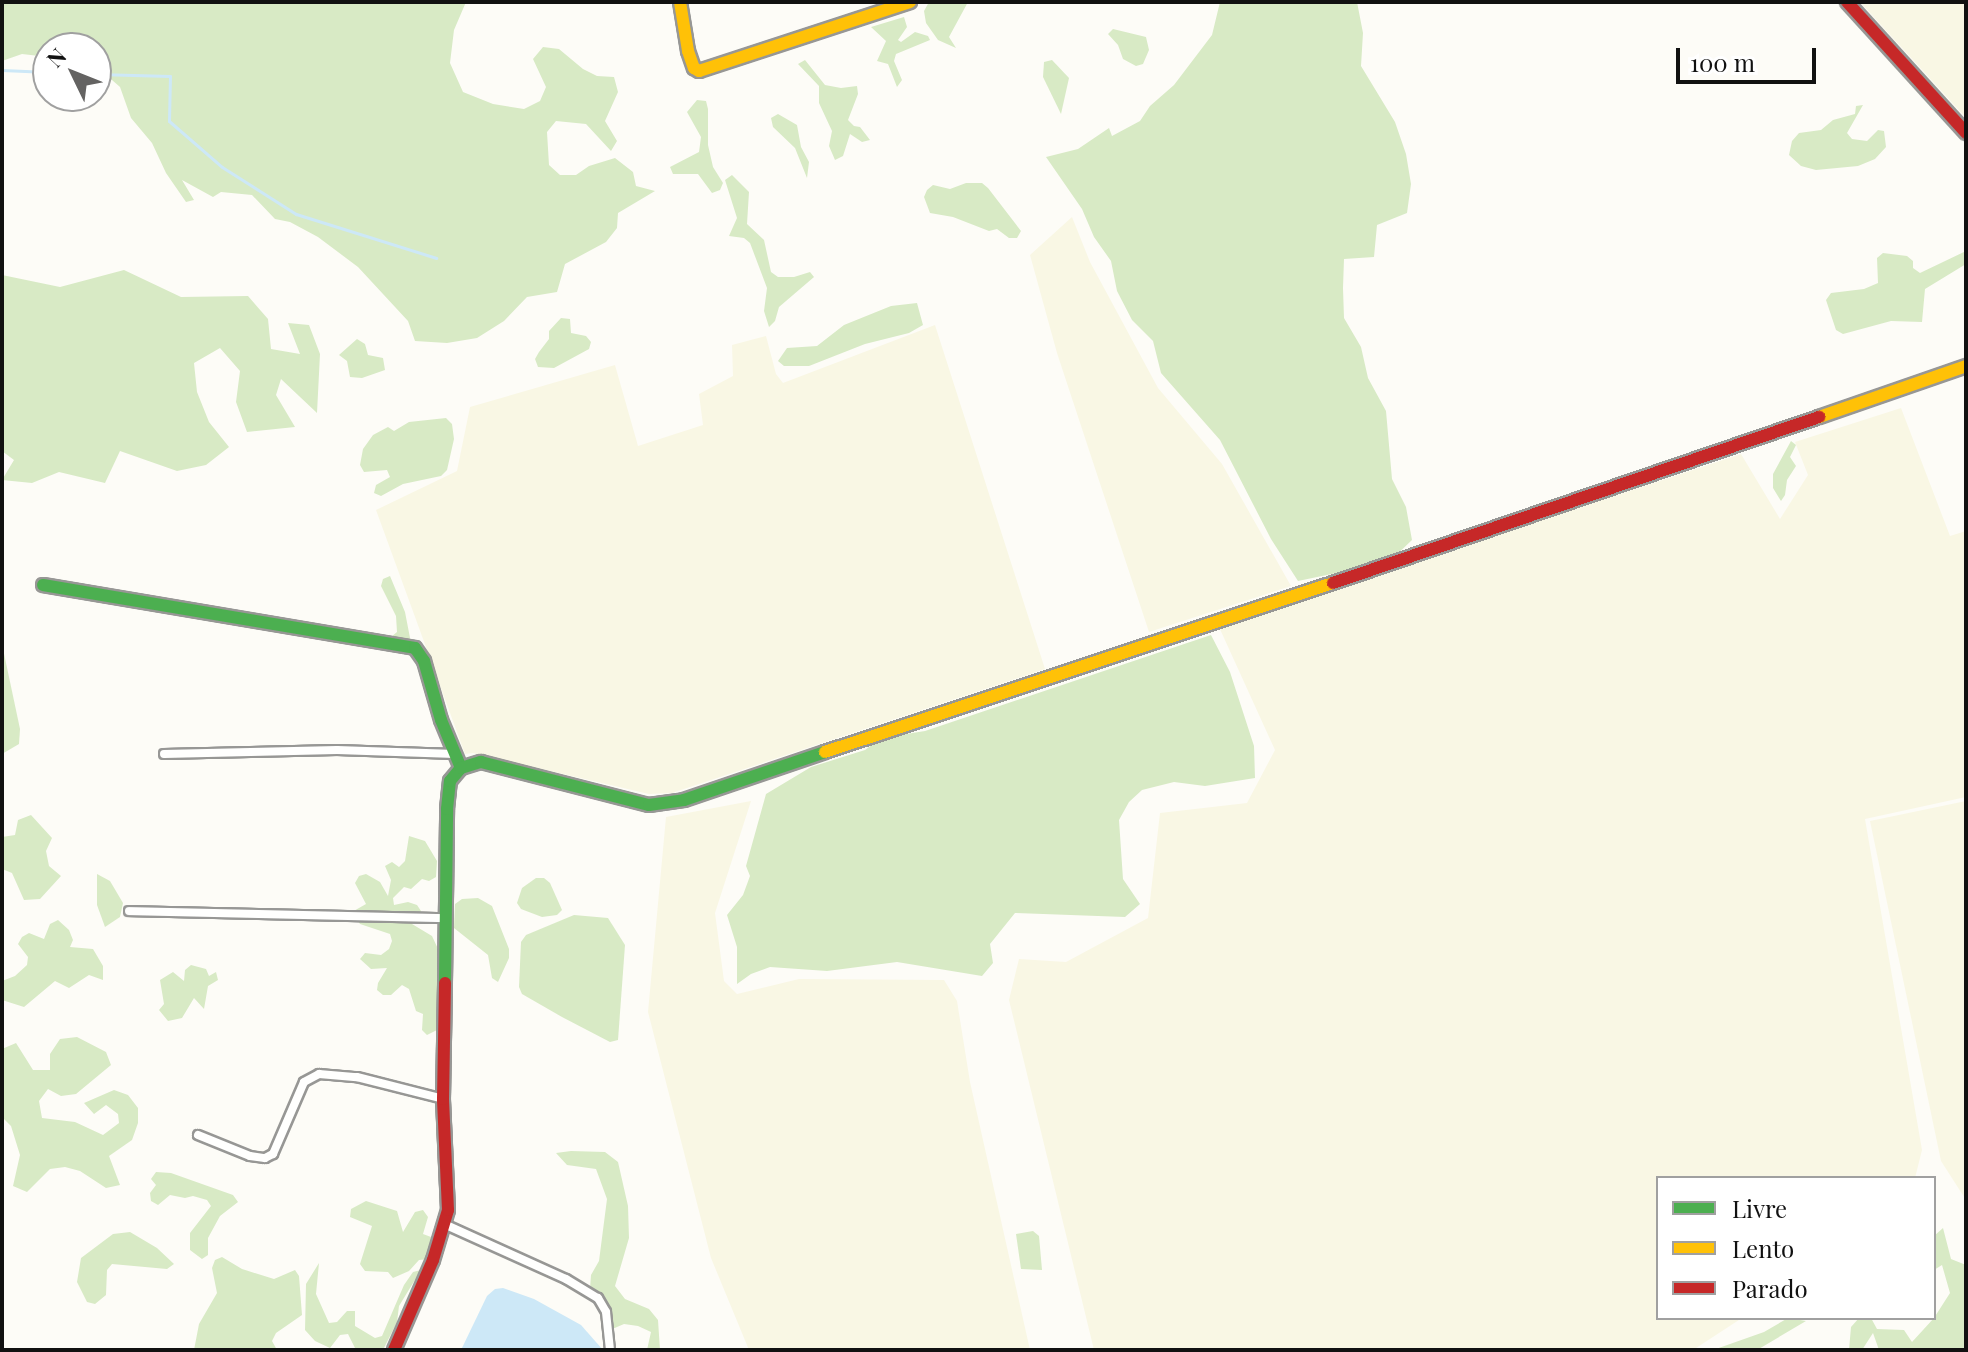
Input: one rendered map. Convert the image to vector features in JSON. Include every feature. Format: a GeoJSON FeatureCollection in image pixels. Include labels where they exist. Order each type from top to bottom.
{"type":"FeatureCollection","features":[{"type":"Feature","properties":{"kind":"street"},"geometry":{"type":"LineString","coordinates":[[680,2],[688,51],[694,68],[699,71],[910,2]]}},
{"type":"Feature","properties":{"kind":"street"},"geometry":{"type":"LineString","coordinates":[[1847,2],[1966,133]]}},
{"type":"Feature","properties":{"kind":"street"},"geometry":{"type":"LineString","coordinates":[[394,1350],[433,1260],[444,1224],[448,1187],[443,1099],[448,793],[450,781],[461,768],[481,762],[649,805],[720,791],[997,693],[1438,549],[1966,366]]}},
{"type":"Feature","properties":{"kind":"street"},"geometry":{"type":"LineString","coordinates":[[43,585],[415,648],[424,661],[461,768]]}},
{"type":"Feature","properties":{"kind":"street"},"geometry":{"type":"LineString","coordinates":[[164,754],[337,750],[455,754]]}},
{"type":"Feature","properties":{"kind":"street"},"geometry":{"type":"LineString","coordinates":[[129,911],[444,918]]}},
{"type":"Feature","properties":{"kind":"street"},"geometry":{"type":"LineString","coordinates":[[198,1135],[250,1156],[265,1158],[273,1154],[304,1082],[319,1074],[357,1077],[443,1099]]}},
{"type":"Feature","properties":{"kind":"street"},"geometry":{"type":"LineString","coordinates":[[444,1224],[566,1279],[598,1298],[606,1312],[610,1350]]}},
{"type":"Feature","properties":{"kind":"shaded area"},"geometry":{"type":"Polygon","coordinates":[[[1860,2],[1966,2],[1966,118],[1860,2]]]}},
{"type":"Feature","properties":{"kind":"shaded area"},"geometry":{"type":"Polygon","coordinates":[[[1072,217],[1090,262],[1158,388],[1222,464],[1291,586],[1149,632],[1057,353],[1030,255],[1072,217]]]}},
{"type":"Feature","properties":{"kind":"shaded area"},"geometry":{"type":"Polygon","coordinates":[[[935,325],[1045,669],[672,793],[649,794],[473,753],[465,754],[376,510],[457,471],[470,407],[615,365],[638,446],[703,425],[699,394],[733,376],[732,345],[766,336],[776,374],[783,383],[935,325]]]}},
{"type":"Feature","properties":{"kind":"shaded area"},"geometry":{"type":"Polygon","coordinates":[[[1901,408],[1950,536],[1966,531],[1966,797],[1865,819],[1922,1150],[1916,1176],[1656,1176],[1656,1320],[1739,1320],[1693,1350],[1094,1350],[1009,1000],[1019,959],[1066,962],[1148,918],[1160,813],[1247,803],[1275,750],[1219,627],[1741,454],[1780,519],[1808,475],[1795,442],[1901,408]]]}},
{"type":"Feature","properties":{"kind":"shaded area"},"geometry":{"type":"Polygon","coordinates":[[[751,801],[715,913],[724,981],[737,994],[799,979],[944,980],[957,1001],[970,1082],[1030,1350],[749,1350],[711,1258],[648,1012],[666,817],[751,801]]]}},
{"type":"Feature","properties":{"kind":"shaded area"},"geometry":{"type":"Polygon","coordinates":[[[1966,801],[1966,1200],[1941,1161],[1870,821],[1966,801]]]}},
{"type":"Feature","properties":{"kind":"green space"},"geometry":{"type":"Polygon","coordinates":[[[2,2],[466,2],[454,30],[450,63],[463,92],[493,104],[524,109],[540,101],[546,87],[533,59],[543,47],[559,49],[583,69],[597,76],[614,77],[618,92],[605,121],[617,141],[611,151],[586,124],[556,121],[547,132],[549,165],[560,175],[576,175],[589,166],[615,158],[633,172],[636,186],[655,191],[618,213],[617,228],[606,242],[565,264],[557,292],[527,297],[504,321],[477,338],[447,343],[415,341],[408,321],[358,267],[318,237],[290,222],[275,219],[252,195],[221,192],[213,197],[182,180],[194,200],[186,202],[166,173],[152,143],[131,118],[120,87],[112,80],[112,32],[32,32],[32,55],[22,54],[2,61],[2,2]]]}},
{"type":"Feature","properties":{"kind":"green space"},"geometry":{"type":"Polygon","coordinates":[[[929,2],[968,2],[949,37],[956,48],[938,40],[926,23],[924,11],[929,2]]]}},
{"type":"Feature","properties":{"kind":"green space"},"geometry":{"type":"Polygon","coordinates":[[[1220,2],[1357,2],[1363,33],[1361,66],[1395,122],[1406,154],[1411,184],[1407,213],[1377,225],[1374,257],[1344,259],[1344,318],[1361,347],[1368,378],[1386,411],[1392,479],[1406,507],[1412,540],[1389,562],[1298,581],[1271,539],[1220,440],[1161,373],[1153,341],[1132,320],[1117,291],[1111,261],[1094,237],[1082,209],[1046,157],[1078,149],[1109,128],[1112,136],[1140,121],[1150,106],[1174,85],[1212,35],[1220,2]]]}},
{"type":"Feature","properties":{"kind":"green space"},"geometry":{"type":"Polygon","coordinates":[[[904,17],[907,27],[898,40],[901,42],[915,32],[928,36],[930,40],[896,54],[894,61],[902,80],[897,87],[888,64],[877,61],[886,41],[871,27],[904,17]]]}},
{"type":"Feature","properties":{"kind":"green space"},"geometry":{"type":"Polygon","coordinates":[[[1113,29],[1146,37],[1149,50],[1143,64],[1136,66],[1123,59],[1118,45],[1108,34],[1113,29]]]}},
{"type":"Feature","properties":{"kind":"green space"},"geometry":{"type":"Polygon","coordinates":[[[805,60],[825,85],[841,88],[857,86],[858,94],[848,120],[860,127],[870,140],[862,142],[850,134],[843,156],[835,160],[829,146],[832,131],[819,103],[819,86],[798,64],[805,60]]]}},
{"type":"Feature","properties":{"kind":"green space"},"geometry":{"type":"Polygon","coordinates":[[[1052,60],[1069,78],[1061,114],[1043,77],[1044,62],[1052,60]]]}},
{"type":"Feature","properties":{"kind":"green space"},"geometry":{"type":"Polygon","coordinates":[[[697,100],[706,101],[708,145],[713,167],[723,183],[720,190],[712,193],[698,174],[673,174],[670,167],[699,152],[701,137],[687,112],[697,100]]]}},
{"type":"Feature","properties":{"kind":"green space"},"geometry":{"type":"Polygon","coordinates":[[[1863,105],[1847,133],[1852,139],[1867,141],[1878,130],[1884,131],[1886,147],[1875,159],[1858,166],[1816,170],[1801,166],[1789,155],[1792,141],[1799,133],[1821,130],[1833,120],[1855,114],[1856,106],[1863,105]]]}},
{"type":"Feature","properties":{"kind":"green space"},"geometry":{"type":"Polygon","coordinates":[[[778,114],[797,125],[801,147],[809,162],[807,178],[795,148],[773,127],[771,118],[778,114]]]}},
{"type":"Feature","properties":{"kind":"green space"},"geometry":{"type":"Polygon","coordinates":[[[732,175],[749,192],[747,224],[764,240],[771,272],[778,277],[794,277],[810,272],[814,277],[779,307],[775,321],[769,327],[764,311],[767,288],[750,243],[744,238],[729,236],[737,218],[725,180],[732,175]]]}},
{"type":"Feature","properties":{"kind":"green space"},"geometry":{"type":"Polygon","coordinates":[[[966,183],[982,183],[988,188],[1021,231],[1017,238],[1009,238],[997,229],[989,231],[953,217],[930,213],[924,197],[933,185],[950,189],[966,183]]]}},
{"type":"Feature","properties":{"kind":"green space"},"geometry":{"type":"Polygon","coordinates":[[[1966,251],[1966,264],[1925,289],[1922,322],[1891,321],[1843,334],[1836,330],[1826,300],[1831,293],[1864,289],[1878,283],[1877,258],[1883,253],[1907,256],[1913,261],[1913,268],[1920,273],[1966,251]]]}},
{"type":"Feature","properties":{"kind":"green space"},"geometry":{"type":"Polygon","coordinates":[[[124,270],[181,297],[248,296],[268,319],[271,349],[300,354],[288,323],[309,325],[320,354],[317,413],[281,379],[276,395],[295,427],[247,432],[236,402],[240,371],[220,348],[194,363],[197,392],[209,422],[229,447],[206,465],[177,471],[120,451],[105,483],[59,472],[32,483],[2,480],[14,460],[2,451],[2,275],[60,287],[124,270]]]}},
{"type":"Feature","properties":{"kind":"green space"},"geometry":{"type":"Polygon","coordinates":[[[917,303],[923,325],[909,333],[865,344],[809,366],[784,366],[778,361],[787,348],[817,346],[844,325],[891,306],[917,303]]]}},
{"type":"Feature","properties":{"kind":"green space"},"geometry":{"type":"Polygon","coordinates":[[[561,318],[570,319],[571,333],[586,336],[591,342],[589,349],[554,368],[538,367],[535,359],[549,339],[549,331],[561,318]]]}},
{"type":"Feature","properties":{"kind":"green space"},"geometry":{"type":"Polygon","coordinates":[[[357,339],[365,344],[368,355],[383,358],[385,370],[362,378],[350,377],[347,361],[339,355],[357,339]]]}},
{"type":"Feature","properties":{"kind":"green space"},"geometry":{"type":"Polygon","coordinates":[[[446,418],[452,424],[454,439],[447,470],[441,476],[403,484],[381,496],[374,493],[376,485],[390,477],[387,470],[364,472],[360,465],[363,449],[373,435],[388,427],[394,431],[409,422],[446,418]]]}},
{"type":"Feature","properties":{"kind":"green space"},"geometry":{"type":"Polygon","coordinates":[[[1791,441],[1796,445],[1790,457],[1796,466],[1787,480],[1781,501],[1773,488],[1773,474],[1791,441]]]}},
{"type":"Feature","properties":{"kind":"green space"},"geometry":{"type":"Polygon","coordinates":[[[390,576],[405,612],[411,643],[363,633],[391,637],[397,632],[396,616],[381,586],[383,579],[390,576]]]}},
{"type":"Feature","properties":{"kind":"green space"},"geometry":{"type":"Polygon","coordinates":[[[1211,635],[1230,672],[1254,746],[1255,778],[1205,786],[1174,782],[1142,790],[1129,802],[1119,820],[1123,879],[1140,904],[1125,917],[1015,913],[990,944],[993,963],[982,976],[897,962],[827,971],[770,967],[751,974],[737,984],[737,947],[727,915],[743,895],[750,876],[746,866],[766,794],[811,767],[865,750],[881,738],[925,731],[1211,635]]]}},
{"type":"Feature","properties":{"kind":"green space"},"geometry":{"type":"Polygon","coordinates":[[[2,644],[20,729],[19,744],[2,754],[2,644]]]}},
{"type":"Feature","properties":{"kind":"green space"},"geometry":{"type":"Polygon","coordinates":[[[31,815],[52,838],[46,851],[49,866],[61,876],[40,899],[24,900],[12,873],[2,869],[2,837],[15,835],[18,820],[31,815]]]}},
{"type":"Feature","properties":{"kind":"green space"},"geometry":{"type":"Polygon","coordinates":[[[409,836],[425,841],[437,861],[436,877],[429,881],[422,879],[411,889],[404,887],[393,898],[394,905],[408,902],[417,905],[421,911],[412,924],[432,936],[439,951],[441,1028],[427,1035],[422,1030],[423,1014],[416,1011],[409,989],[402,985],[391,995],[383,995],[377,990],[378,983],[387,968],[371,969],[360,959],[365,953],[381,955],[389,949],[392,941],[390,934],[360,924],[352,912],[366,904],[355,883],[359,876],[366,874],[380,882],[388,896],[391,880],[385,866],[392,862],[399,867],[405,861],[409,836]]]}},
{"type":"Feature","properties":{"kind":"green space"},"geometry":{"type":"Polygon","coordinates":[[[97,874],[110,881],[123,903],[120,917],[105,927],[97,905],[97,874]]]}},
{"type":"Feature","properties":{"kind":"green space"},"geometry":{"type":"Polygon","coordinates":[[[536,878],[544,878],[550,883],[562,910],[557,915],[542,917],[521,909],[517,903],[522,888],[536,878]]]}},
{"type":"Feature","properties":{"kind":"green space"},"geometry":{"type":"Polygon","coordinates":[[[478,898],[492,906],[509,949],[509,958],[498,982],[492,978],[488,955],[454,928],[455,904],[462,899],[478,898]]]}},
{"type":"Feature","properties":{"kind":"green space"},"geometry":{"type":"Polygon","coordinates":[[[574,915],[608,918],[625,945],[618,1040],[610,1042],[562,1017],[522,994],[519,987],[521,942],[526,935],[574,915]]]}},
{"type":"Feature","properties":{"kind":"green space"},"geometry":{"type":"Polygon","coordinates":[[[58,920],[69,930],[73,940],[70,947],[93,949],[103,966],[103,980],[89,975],[69,988],[55,981],[24,1007],[2,1000],[2,981],[15,976],[27,965],[28,957],[18,944],[22,937],[29,933],[44,939],[50,924],[58,920]]]}},
{"type":"Feature","properties":{"kind":"green space"},"geometry":{"type":"Polygon","coordinates":[[[191,965],[206,969],[209,976],[216,972],[218,980],[208,986],[204,1009],[194,998],[182,1018],[168,1021],[159,1010],[164,1004],[160,980],[173,972],[184,981],[185,970],[191,965]]]}},
{"type":"Feature","properties":{"kind":"green space"},"geometry":{"type":"Polygon","coordinates":[[[77,1037],[106,1052],[111,1065],[76,1094],[61,1096],[48,1089],[39,1101],[42,1118],[75,1122],[103,1135],[119,1123],[118,1114],[106,1105],[94,1114],[84,1103],[114,1090],[128,1095],[138,1108],[138,1123],[132,1140],[109,1156],[120,1185],[106,1188],[80,1171],[65,1167],[50,1169],[27,1192],[13,1186],[20,1155],[11,1126],[2,1117],[2,1049],[16,1043],[33,1070],[50,1070],[50,1054],[60,1039],[77,1037]]]}},
{"type":"Feature","properties":{"kind":"green space"},"geometry":{"type":"Polygon","coordinates":[[[605,1152],[618,1162],[628,1206],[629,1238],[615,1286],[625,1299],[649,1309],[658,1320],[660,1350],[647,1350],[651,1332],[638,1326],[624,1324],[610,1330],[609,1313],[590,1289],[591,1275],[599,1261],[607,1199],[596,1169],[567,1165],[556,1153],[605,1152]]]}},
{"type":"Feature","properties":{"kind":"green space"},"geometry":{"type":"Polygon","coordinates":[[[156,1172],[171,1173],[233,1195],[238,1202],[220,1216],[208,1238],[208,1255],[202,1259],[190,1250],[190,1233],[211,1206],[207,1200],[193,1196],[170,1195],[158,1205],[151,1201],[150,1193],[156,1185],[151,1179],[156,1172]]]}},
{"type":"Feature","properties":{"kind":"green space"},"geometry":{"type":"Polygon","coordinates":[[[366,1201],[397,1211],[403,1232],[415,1212],[423,1210],[428,1217],[423,1234],[431,1237],[429,1259],[419,1260],[409,1271],[393,1278],[388,1272],[365,1271],[360,1264],[372,1226],[350,1217],[351,1209],[366,1201]]]}},
{"type":"Feature","properties":{"kind":"green space"},"geometry":{"type":"Polygon","coordinates":[[[1943,1228],[1951,1259],[1966,1265],[1966,1350],[1879,1350],[1873,1333],[1862,1350],[1849,1350],[1851,1327],[1857,1320],[1872,1320],[1877,1329],[1904,1330],[1912,1342],[1932,1320],[1936,1320],[1950,1293],[1942,1265],[1936,1269],[1936,1234],[1943,1228]]]}},
{"type":"Feature","properties":{"kind":"green space"},"geometry":{"type":"Polygon","coordinates":[[[1033,1231],[1039,1236],[1042,1270],[1021,1269],[1016,1234],[1033,1231]]]}},
{"type":"Feature","properties":{"kind":"green space"},"geometry":{"type":"Polygon","coordinates":[[[130,1232],[157,1248],[174,1264],[167,1269],[112,1264],[107,1270],[106,1295],[95,1304],[87,1302],[77,1282],[81,1258],[113,1234],[130,1232]]]}},
{"type":"Feature","properties":{"kind":"green space"},"geometry":{"type":"Polygon","coordinates":[[[222,1257],[242,1269],[274,1279],[295,1270],[299,1276],[302,1315],[276,1333],[272,1341],[277,1350],[194,1350],[199,1324],[217,1293],[212,1268],[215,1260],[222,1257]]]}},
{"type":"Feature","properties":{"kind":"green space"},"geometry":{"type":"Polygon","coordinates":[[[319,1263],[316,1294],[329,1323],[337,1322],[347,1311],[355,1311],[355,1326],[375,1338],[382,1336],[404,1285],[413,1272],[421,1270],[399,1306],[397,1322],[383,1350],[355,1348],[348,1334],[340,1335],[330,1348],[315,1341],[305,1330],[306,1284],[319,1263]]]}},
{"type":"Feature","properties":{"kind":"green space"},"geometry":{"type":"Polygon","coordinates":[[[1785,1320],[1806,1321],[1757,1350],[1713,1350],[1764,1332],[1785,1320]]]}},
{"type":"Feature","properties":{"kind":"water"},"geometry":{"type":"Polygon","coordinates":[[[503,1288],[534,1299],[581,1325],[603,1350],[461,1350],[487,1296],[495,1289],[503,1288]]]}},
{"type":"Feature","properties":{"kind":"waterway"},"geometry":{"type":"LineString","coordinates":[[2,70],[32,71]]}},
{"type":"Feature","properties":{"kind":"waterway"},"geometry":{"type":"LineString","coordinates":[[112,74],[170,76],[169,121],[222,167],[296,214],[436,258]]}},
{"type":"Feature","properties":{"kind":"traffic: fast"},"geometry":{"type":"LineString","coordinates":[[43,585],[415,648],[424,661],[441,720],[461,768]]}},
{"type":"Feature","properties":{"kind":"traffic: fast"},"geometry":{"type":"LineString","coordinates":[[445,983],[447,809],[450,781],[461,768],[481,762],[649,805],[684,800],[825,752]]}},
{"type":"Feature","properties":{"kind":"traffic: slow"},"geometry":{"type":"LineString","coordinates":[[680,2],[688,51],[694,68],[699,71],[910,2]]}},
{"type":"Feature","properties":{"kind":"traffic: slow"},"geometry":{"type":"LineString","coordinates":[[1819,417],[1966,366]]}},
{"type":"Feature","properties":{"kind":"traffic: slow"},"geometry":{"type":"LineString","coordinates":[[825,752],[1333,583]]}},
{"type":"Feature","properties":{"kind":"traffic: jam"},"geometry":{"type":"LineString","coordinates":[[1847,2],[1966,133]]}},
{"type":"Feature","properties":{"kind":"traffic: jam"},"geometry":{"type":"LineString","coordinates":[[1333,583],[1819,417]]}},
{"type":"Feature","properties":{"kind":"traffic: jam"},"geometry":{"type":"LineString","coordinates":[[394,1350],[433,1260],[448,1210],[443,1099],[445,983]]}}]}
